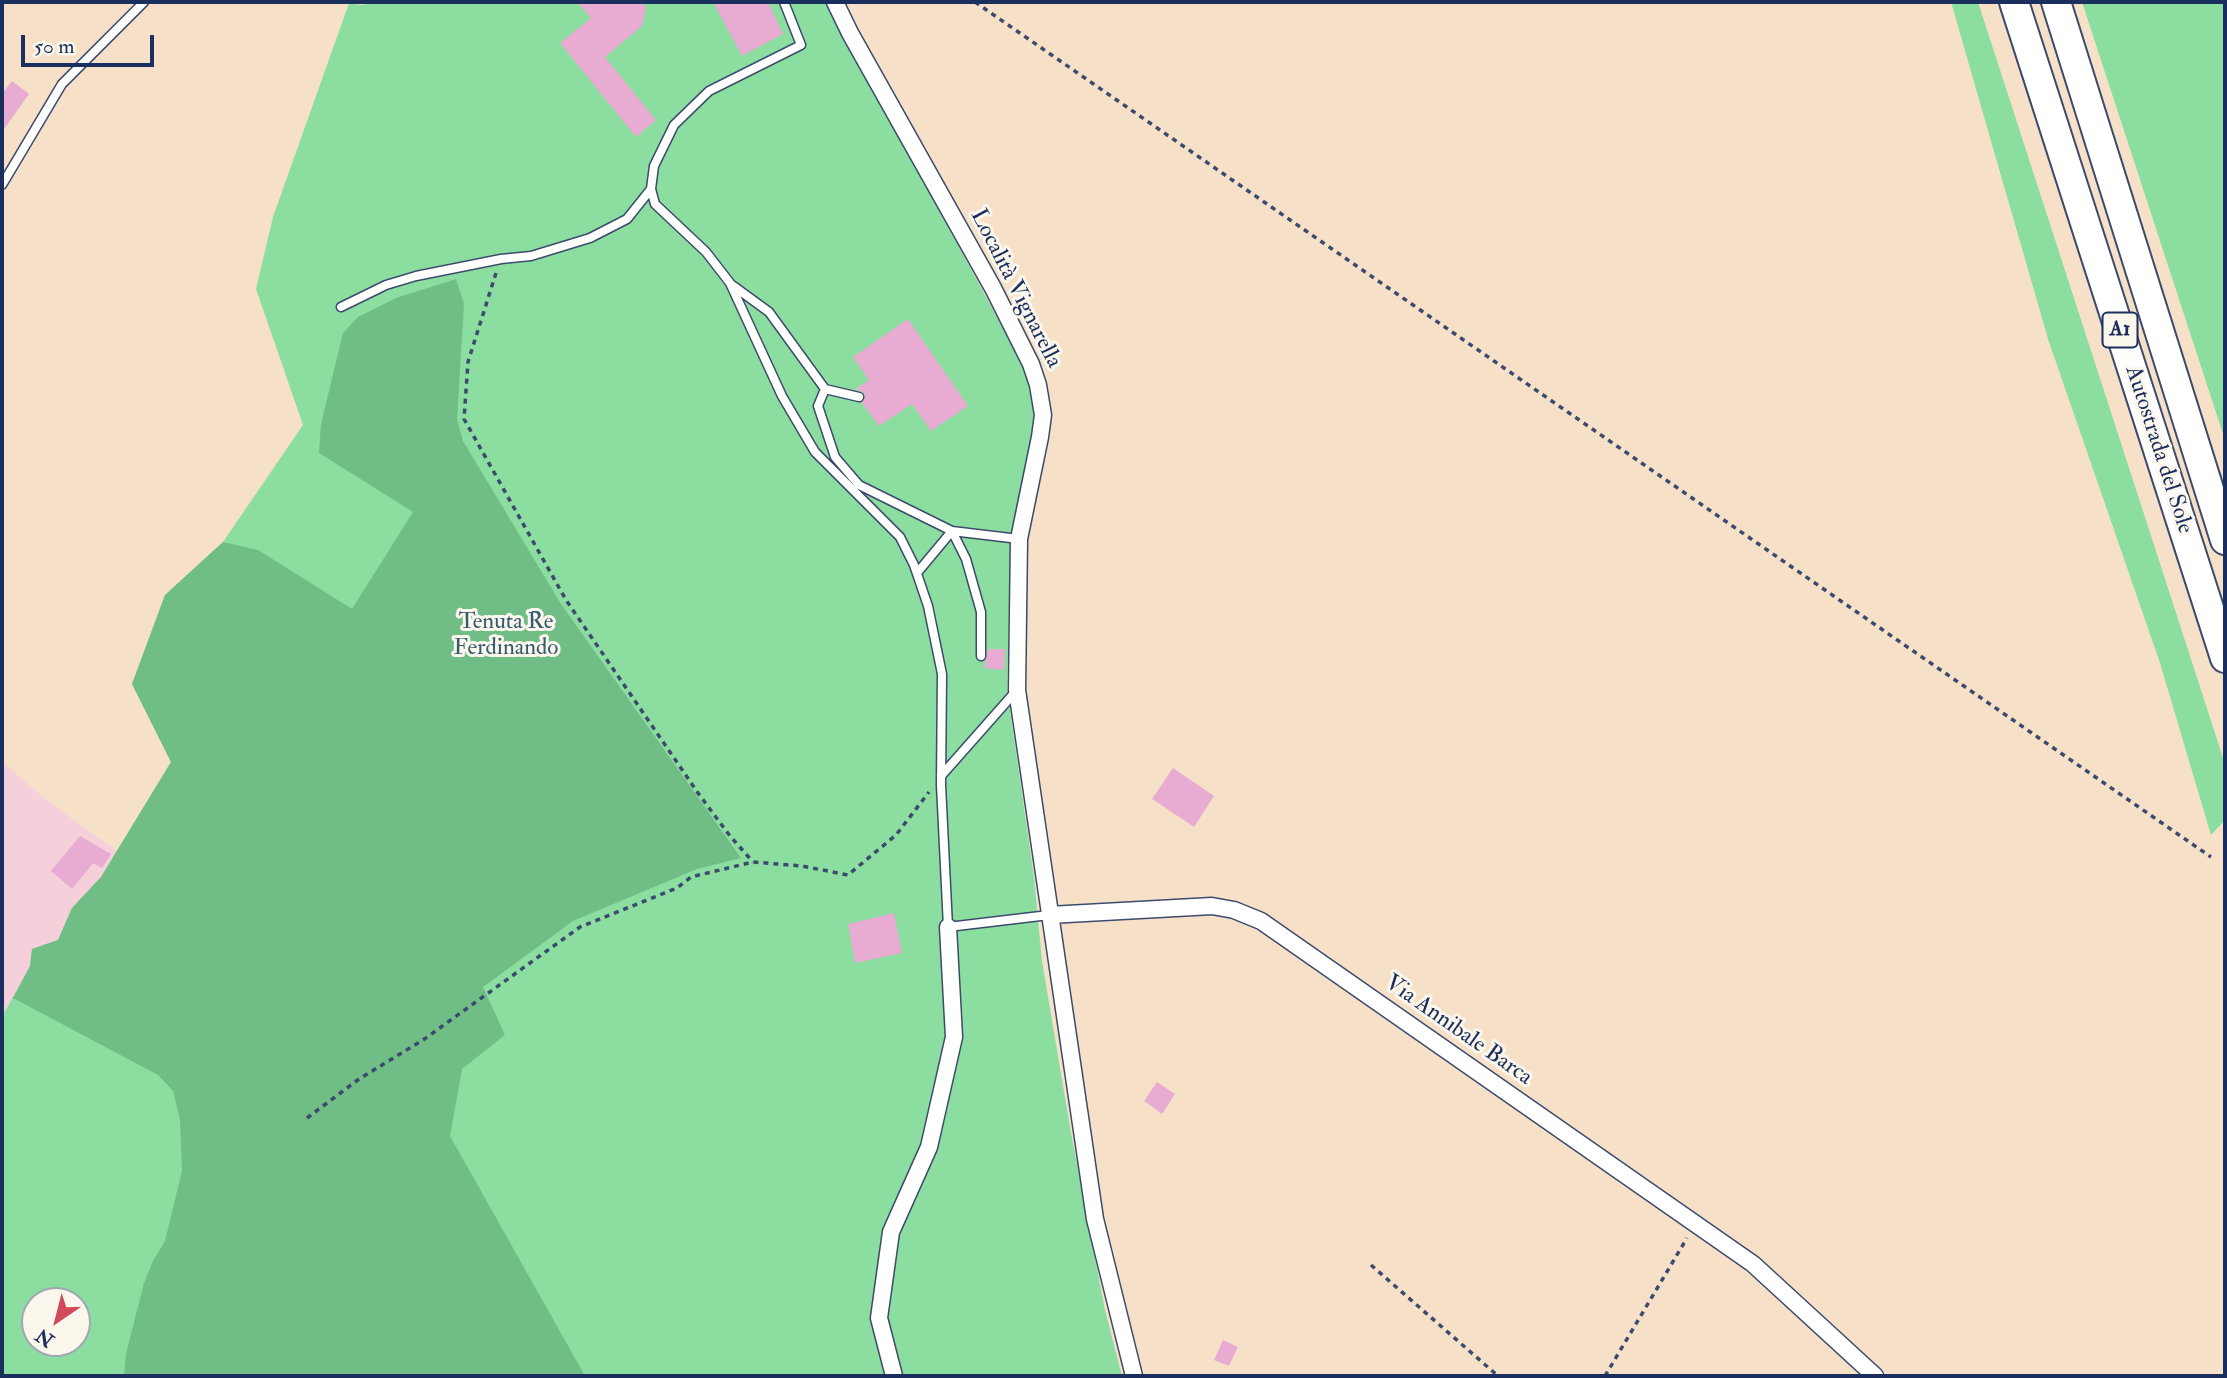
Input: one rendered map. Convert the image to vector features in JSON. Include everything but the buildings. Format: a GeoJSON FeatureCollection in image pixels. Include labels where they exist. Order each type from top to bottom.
{"type":"FeatureCollection","features":[{"type":"Feature","properties":{"kind":"highway","name":"Autostrada del Sole"},"geometry":{"type":"LineString","coordinates":[[2014,2],[2225,658]]}},
{"type":"Feature","properties":{"kind":"highway","name":"Autostrada del Sole"},"geometry":{"type":"LineString","coordinates":[[2056,2],[2225,540]]}},
{"type":"Feature","properties":{"kind":"street","name":"Località Vignarella"},"geometry":{"type":"LineString","coordinates":[[835,2],[993,288],[1035,374],[1043,415],[1020,539],[1017,690],[1095,1219],[1134,1376]]}},
{"type":"Feature","properties":{"kind":"street","name":"Via Annibale Barca"},"geometry":{"type":"LineString","coordinates":[[1049,915],[1212,906],[1234,910],[1261,922],[1753,1264],[1875,1376]]}},
{"type":"Feature","properties":{"kind":"street"},"geometry":{"type":"LineString","coordinates":[[894,1376],[879,1318],[891,1232],[929,1147],[954,1037],[948,927]]}},
{"type":"Feature","properties":{"kind":"lane"},"geometry":{"type":"LineString","coordinates":[[2,185],[62,84],[144,2]]}},
{"type":"Feature","properties":{"kind":"lane"},"geometry":{"type":"LineString","coordinates":[[784,2],[801,45],[709,91],[674,125],[653,166],[651,189],[655,204],[706,252],[730,283],[782,396],[815,452],[900,537],[917,573],[928,606],[942,674],[942,776],[948,927]]}},
{"type":"Feature","properties":{"kind":"lane"},"geometry":{"type":"LineString","coordinates":[[341,307],[386,285],[416,276],[500,259],[531,256],[590,238],[627,219],[651,189]]}},
{"type":"Feature","properties":{"kind":"lane"},"geometry":{"type":"LineString","coordinates":[[730,283],[769,312],[825,389],[859,397]]}},
{"type":"Feature","properties":{"kind":"lane"},"geometry":{"type":"LineString","coordinates":[[825,389],[818,407],[835,457],[859,485],[952,531],[1020,539]]}},
{"type":"Feature","properties":{"kind":"lane"},"geometry":{"type":"LineString","coordinates":[[917,573],[952,531]]}},
{"type":"Feature","properties":{"kind":"lane"},"geometry":{"type":"LineString","coordinates":[[952,531],[966,559],[981,612],[981,656]]}},
{"type":"Feature","properties":{"kind":"lane"},"geometry":{"type":"LineString","coordinates":[[942,776],[1017,690]]}},
{"type":"Feature","properties":{"kind":"lane","name":"Via Annibale Barca"},"geometry":{"type":"LineString","coordinates":[[948,927],[1049,915]]}},
{"type":"Feature","properties":{"kind":"path"},"geometry":{"type":"LineString","coordinates":[[975,2],[2211,857]]}},
{"type":"Feature","properties":{"kind":"path"},"geometry":{"type":"LineString","coordinates":[[500,259],[468,362],[464,419],[566,600],[698,793],[730,836],[754,862]]}},
{"type":"Feature","properties":{"kind":"path"},"geometry":{"type":"LineString","coordinates":[[307,1118],[359,1079],[423,1040],[580,926],[677,888],[691,877],[754,862],[802,866],[848,875],[896,835],[942,776]]}},
{"type":"Feature","properties":{"kind":"path"},"geometry":{"type":"LineString","coordinates":[[1605,1376],[1696,1224]]}},
{"type":"Feature","properties":{"kind":"path"},"geometry":{"type":"LineString","coordinates":[[1371,1265],[1498,1376]]}},
{"type":"Feature","properties":{"kind":"shaded area"},"geometry":{"type":"Polygon","coordinates":[[[2,762],[48,801],[118,852],[101,877],[72,908],[58,940],[32,949],[30,966],[2,1017],[2,762]]]}},
{"type":"Feature","properties":{"kind":"green space","name":"Tenuta Re Ferdinando"},"geometry":{"type":"Polygon","coordinates":[[[826,2],[1026,371],[1036,411],[1015,521],[1007,689],[1034,877],[1042,961],[1105,1310],[1122,1376],[2,1376],[2,1017],[30,966],[32,949],[58,940],[72,908],[101,877],[171,762],[132,684],[165,595],[223,542],[303,425],[256,289],[273,217],[349,3],[826,2]]]}},
{"type":"Feature","properties":{"kind":"green space"},"geometry":{"type":"Polygon","coordinates":[[[1951,2],[1978,2],[2225,764],[2225,820],[2211,835],[2160,663],[2048,339],[1951,2]]]}},
{"type":"Feature","properties":{"kind":"green space"},"geometry":{"type":"Polygon","coordinates":[[[2082,2],[2225,2],[2225,440],[2082,2]]]}},
{"type":"Feature","properties":{"kind":"green space"},"geometry":{"type":"Polygon","coordinates":[[[456,279],[464,304],[457,419],[463,441],[561,604],[741,858],[697,869],[573,921],[483,987],[505,1035],[462,1069],[450,1136],[585,1376],[124,1376],[126,1354],[144,1283],[165,1241],[182,1171],[180,1120],[173,1091],[158,1075],[13,998],[30,966],[32,949],[58,940],[72,908],[101,877],[171,762],[132,684],[165,595],[223,542],[258,550],[352,609],[413,512],[319,453],[321,424],[343,333],[358,317],[396,298],[456,279]]]}}]}
